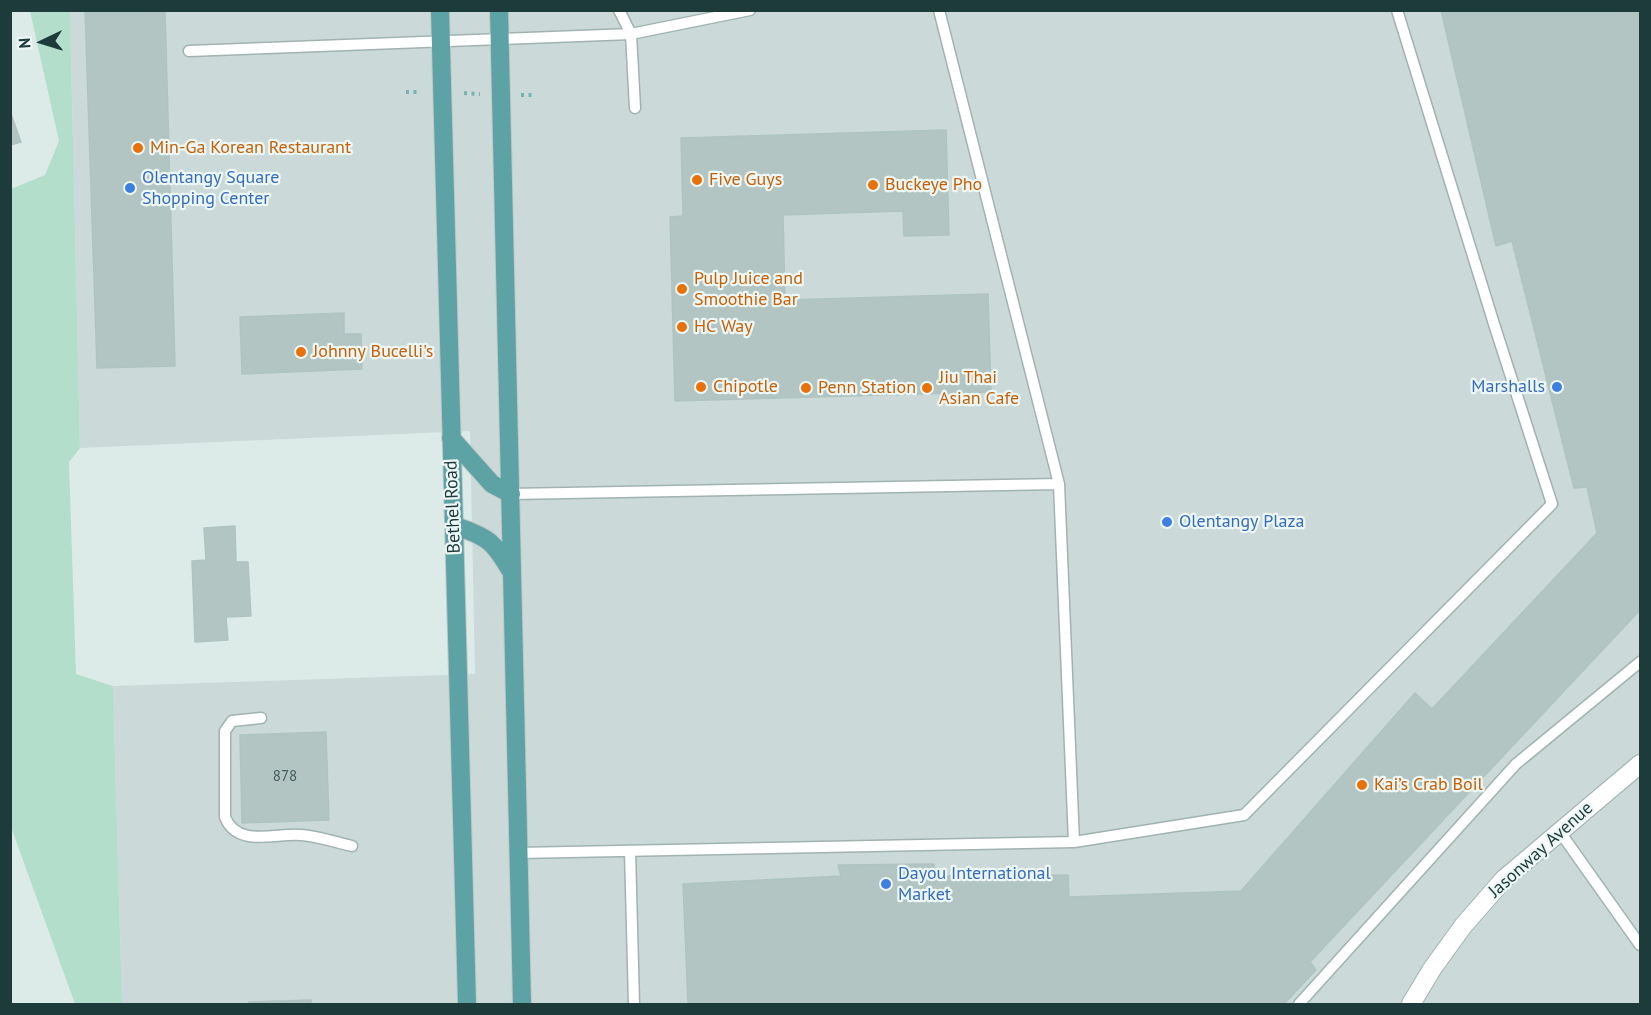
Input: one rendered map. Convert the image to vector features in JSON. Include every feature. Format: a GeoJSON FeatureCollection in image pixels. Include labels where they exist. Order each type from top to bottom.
{"type":"FeatureCollection","features":[{"type":"Feature","properties":{"kind":"main road","name":"Bethel Road"},"geometry":{"type":"LineString","coordinates":[[440,10],[467,1005]]}},
{"type":"Feature","properties":{"kind":"main road"},"geometry":{"type":"LineString","coordinates":[[499,10],[522,1005]]}},
{"type":"Feature","properties":{"kind":"main road"},"geometry":{"type":"LineString","coordinates":[[451,438],[492,484],[511,494]]}},
{"type":"Feature","properties":{"kind":"main road"},"geometry":{"type":"LineString","coordinates":[[455,526],[482,535],[498,550],[513,574]]}},
{"type":"Feature","properties":{"kind":"street","name":"Jasonway Avenue"},"geometry":{"type":"LineString","coordinates":[[1411,1005],[1432,969],[1470,918],[1504,879],[1641,764]]}},
{"type":"Feature","properties":{"kind":"lane"},"geometry":{"type":"LineString","coordinates":[[619,10],[631,34],[634,108]]}},
{"type":"Feature","properties":{"kind":"lane"},"geometry":{"type":"LineString","coordinates":[[189,51],[631,34],[750,10]]}},
{"type":"Feature","properties":{"kind":"lane"},"geometry":{"type":"LineString","coordinates":[[939,10],[1059,484],[1074,842]]}},
{"type":"Feature","properties":{"kind":"lane"},"geometry":{"type":"LineString","coordinates":[[518,853],[1074,842],[1244,815],[1552,504],[1397,10]]}},
{"type":"Feature","properties":{"kind":"lane"},"geometry":{"type":"LineString","coordinates":[[511,494],[1059,484]]}},
{"type":"Feature","properties":{"kind":"lane"},"geometry":{"type":"LineString","coordinates":[[1299,1005],[1516,764],[1641,662]]}},
{"type":"Feature","properties":{"kind":"lane"},"geometry":{"type":"LineString","coordinates":[[261,718],[232,721],[225,731],[225,817],[228,825],[235,833],[254,837],[301,835],[352,846]]}},
{"type":"Feature","properties":{"kind":"lane"},"geometry":{"type":"LineString","coordinates":[[1560,832],[1641,945]]}},
{"type":"Feature","properties":{"kind":"lane"},"geometry":{"type":"LineString","coordinates":[[630,851],[634,1005]]}},
{"type":"Feature","properties":{"kind":"path"},"geometry":{"type":"LineString","coordinates":[[406,92],[536,95]]}},
{"type":"Feature","properties":{"kind":"shaded area"},"geometry":{"type":"Polygon","coordinates":[[[70,11],[1640,11],[1640,1004],[122,1004],[113,686],[475,674],[470,431],[80,448],[70,11]]]}},
{"type":"Feature","properties":{"kind":"green space"},"geometry":{"type":"Polygon","coordinates":[[[30,11],[70,11],[80,448],[69,462],[76,674],[113,686],[122,1004],[75,1004],[11,827],[11,189],[45,175],[59,141],[30,11]]]}},
{"type":"Feature","properties":{"kind":"building","name":"Olentangy Square Shopping Center"},"geometry":{"type":"Polygon","coordinates":[[[85,10],[165,10],[175,366],[97,368],[85,10]]]}},
{"type":"Feature","properties":{"kind":"building"},"geometry":{"type":"Polygon","coordinates":[[[1441,10],[1640,10],[1640,610],[1310,962],[1316,970],[1284,1004],[688,1004],[683,884],[841,876],[838,865],[934,864],[934,876],[1068,875],[1069,897],[1241,891],[1415,693],[1432,709],[1597,533],[1587,487],[1574,488],[1512,241],[1496,246],[1441,10]]]}},
{"type":"Feature","properties":{"kind":"building"},"geometry":{"type":"Polygon","coordinates":[[[10,111],[21,142],[10,145],[10,111]]]}},
{"type":"Feature","properties":{"kind":"building"},"geometry":{"type":"Polygon","coordinates":[[[946,130],[949,235],[904,236],[903,211],[783,215],[785,300],[988,294],[991,392],[675,401],[670,217],[683,216],[681,138],[946,130]]]}},
{"type":"Feature","properties":{"kind":"building","name":"Johnny Bucelli's"},"geometry":{"type":"Polygon","coordinates":[[[344,313],[344,334],[361,334],[362,369],[242,374],[240,317],[344,313]]]}},
{"type":"Feature","properties":{"kind":"building"},"geometry":{"type":"Polygon","coordinates":[[[235,526],[236,562],[248,562],[251,616],[226,617],[228,640],[195,642],[192,561],[206,560],[204,528],[235,526]]]}},
{"type":"Feature","properties":{"kind":"building"},"geometry":{"type":"Polygon","coordinates":[[[326,732],[329,820],[242,823],[240,735],[326,732]]]}},
{"type":"Feature","properties":{"kind":"building"},"geometry":{"type":"Polygon","coordinates":[[[311,1000],[311,1004],[249,1004],[249,1002],[311,1000]]]}},
{"type":"Feature","properties":{"kind":"place","name":"Min-Ga Korean Restaurant"},"geometry":{"type":"Point","coordinates":[138,148]}},
{"type":"Feature","properties":{"kind":"place","name":"Five Guys"},"geometry":{"type":"Point","coordinates":[697,180]}},
{"type":"Feature","properties":{"kind":"place","name":"Buckeye Pho"},"geometry":{"type":"Point","coordinates":[873,185]}},
{"type":"Feature","properties":{"kind":"place","name":"Olentangy Square Shopping Center"},"geometry":{"type":"Point","coordinates":[130,188]}},
{"type":"Feature","properties":{"kind":"place","name":"Pulp Juice and Smoothie Bar"},"geometry":{"type":"Point","coordinates":[682,289]}},
{"type":"Feature","properties":{"kind":"place","name":"HC Way"},"geometry":{"type":"Point","coordinates":[682,327]}},
{"type":"Feature","properties":{"kind":"place","name":"Johnny Bucelli's"},"geometry":{"type":"Point","coordinates":[301,352]}},
{"type":"Feature","properties":{"kind":"place","name":"Chipotle"},"geometry":{"type":"Point","coordinates":[701,387]}},
{"type":"Feature","properties":{"kind":"place","name":"Marshalls"},"geometry":{"type":"Point","coordinates":[1557,387]}},
{"type":"Feature","properties":{"kind":"place","name":"Penn Station"},"geometry":{"type":"Point","coordinates":[806,388]}},
{"type":"Feature","properties":{"kind":"place","name":"Jiu Thai Asian Cafe"},"geometry":{"type":"Point","coordinates":[927,388]}},
{"type":"Feature","properties":{"kind":"place","name":"Olentangy Plaza"},"geometry":{"type":"Point","coordinates":[1167,522]}},
{"type":"Feature","properties":{"kind":"place","name":"Kai’s Crab Boil"},"geometry":{"type":"Point","coordinates":[1362,785]}},
{"type":"Feature","properties":{"kind":"place","name":"Dayou International Market"},"geometry":{"type":"Point","coordinates":[886,884]}}]}
